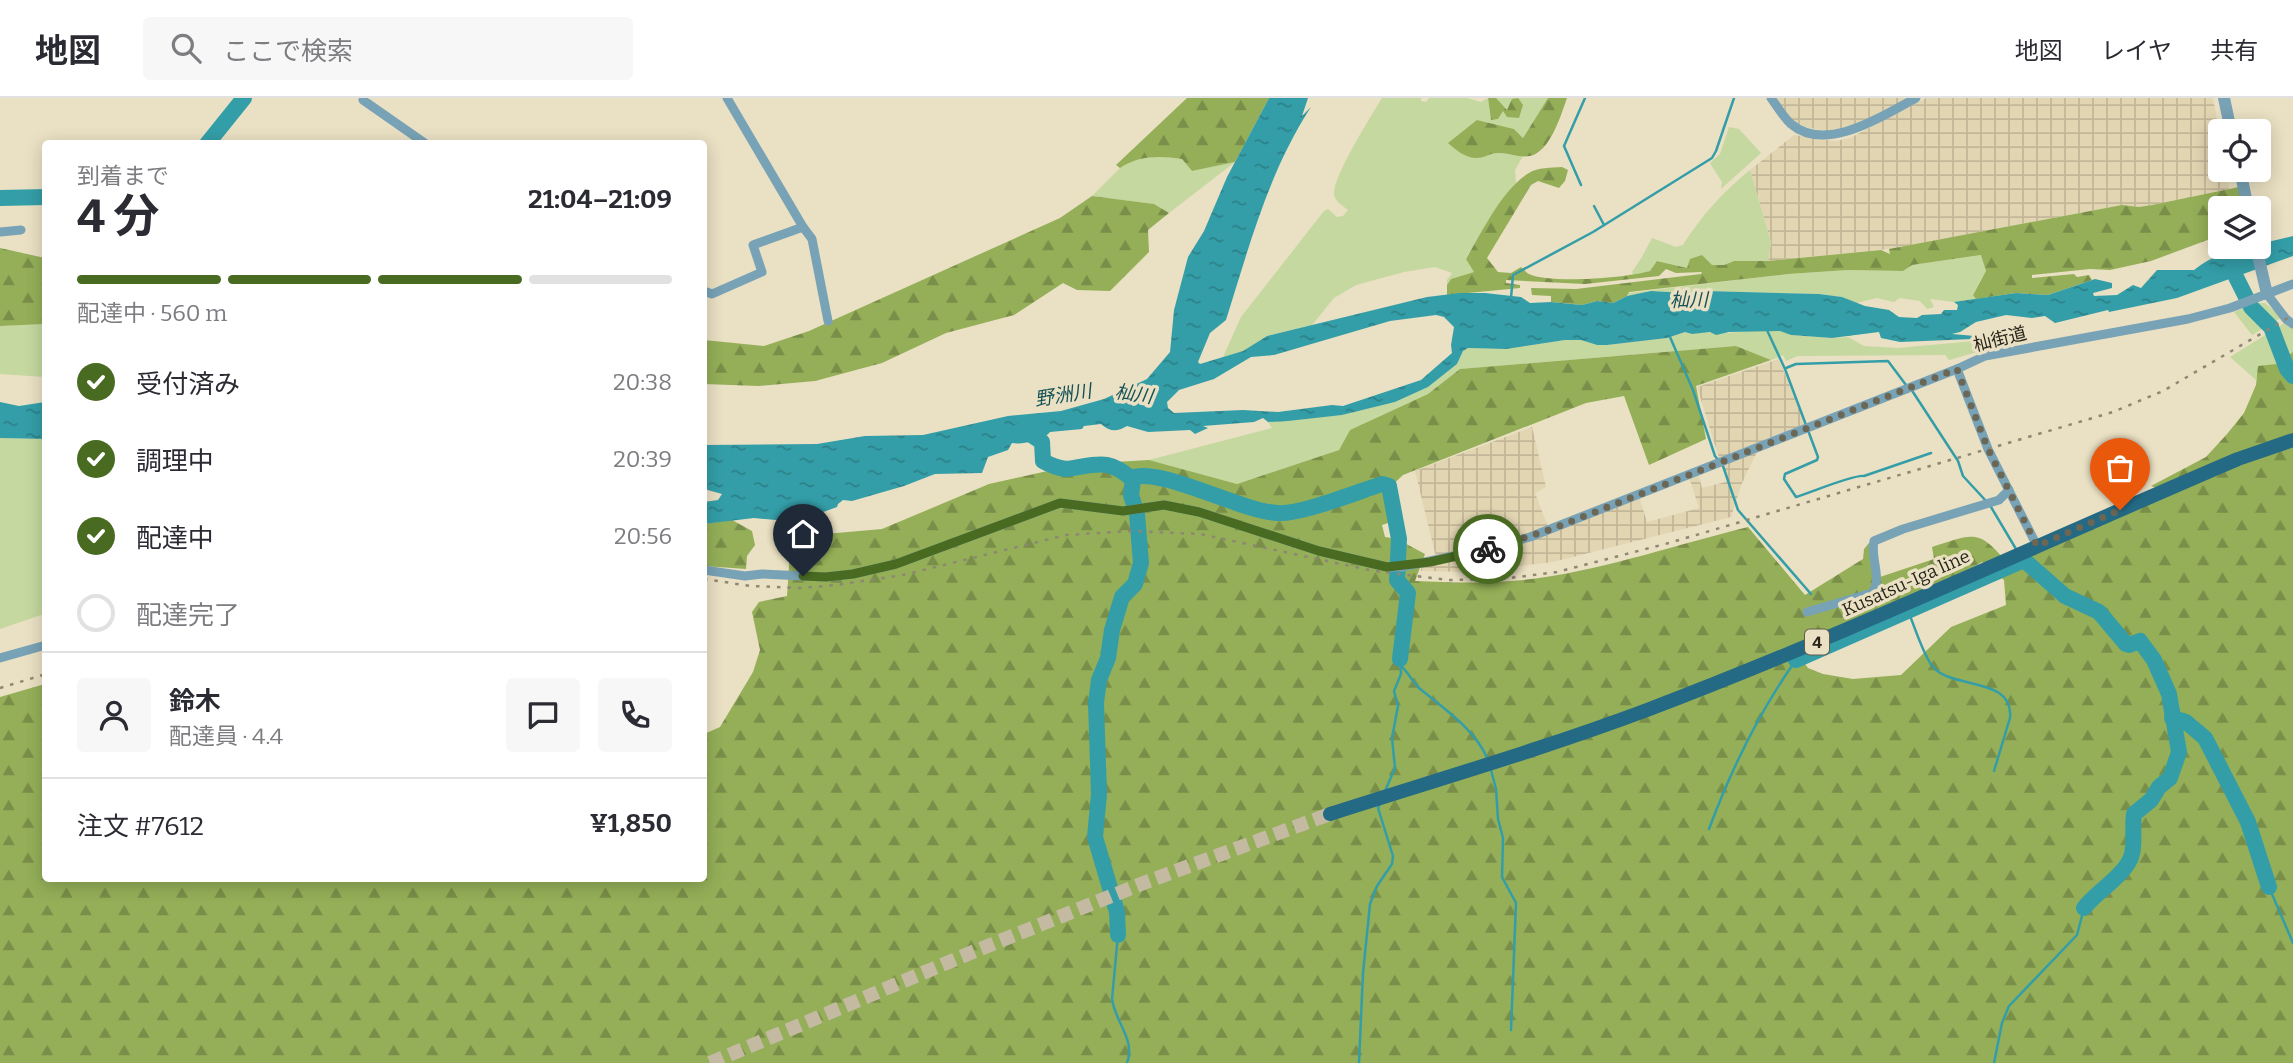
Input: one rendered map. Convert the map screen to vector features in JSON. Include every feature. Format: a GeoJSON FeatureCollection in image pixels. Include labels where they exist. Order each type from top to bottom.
{"type":"FeatureCollection","features":[{"type":"Feature","properties":{"kind":"main road","name":"Kusatsu-Iga line"},"geometry":{"type":"LineString","coordinates":[[1330,814],[1551,744],[1646,710],[1789,654],[2238,459],[2293,440]]}},
{"type":"Feature","properties":{"kind":"street"},"geometry":{"type":"LineString","coordinates":[[364,98],[363,100],[420,140]]}},
{"type":"Feature","properties":{"kind":"street"},"geometry":{"type":"LineString","coordinates":[[727,98],[812,239],[819,262],[828,321]]}},
{"type":"Feature","properties":{"kind":"street"},"geometry":{"type":"LineString","coordinates":[[1771,98],[1790,124],[1801,130],[1835,135],[1850,132],[1916,98]]}},
{"type":"Feature","properties":{"kind":"street"},"geometry":{"type":"LineString","coordinates":[[2224,98],[2228,119]]}},
{"type":"Feature","properties":{"kind":"street"},"geometry":{"type":"LineString","coordinates":[[707,292],[712,293],[762,272],[753,245],[803,227]]}},
{"type":"Feature","properties":{"kind":"street"},"geometry":{"type":"LineString","coordinates":[[0,232],[20,230]]}},
{"type":"Feature","properties":{"kind":"street"},"geometry":{"type":"LineString","coordinates":[[2259,259],[2266,289],[2286,319],[2293,324]]}},
{"type":"Feature","properties":{"kind":"street","name":"杣街道"},"geometry":{"type":"LineString","coordinates":[[707,570],[745,576],[762,574],[826,577],[853,574],[896,564],[1060,503],[1123,511],[1164,505],[1199,512],[1319,551],[1387,567],[1402,567],[1530,537],[1985,356],[2139,328],[2230,308],[2254,299],[2266,289],[2293,284]]}},
{"type":"Feature","properties":{"kind":"street"},"geometry":{"type":"LineString","coordinates":[[1957,369],[1988,449],[2037,546]]}},
{"type":"Feature","properties":{"kind":"street"},"geometry":{"type":"LineString","coordinates":[[1807,612],[1872,593],[1877,587],[1878,578],[1872,558],[1874,541],[1903,529],[2000,500],[2009,490]]}},
{"type":"Feature","properties":{"kind":"street"},"geometry":{"type":"LineString","coordinates":[[0,659],[42,646]]}},
{"type":"Feature","properties":{"kind":"shaded area"},"geometry":{"type":"Polygon","coordinates":[[[1776,98],[1908,98],[1847,129],[1831,132],[1800,126],[1788,116],[1776,98]]]}},
{"type":"Feature","properties":{"kind":"shaded area"},"geometry":{"type":"Polygon","coordinates":[[[1926,98],[2213,98],[2217,119],[2208,119],[2208,182],[2228,182],[2229,189],[2139,207],[2122,205],[1889,249],[1768,261],[1771,242],[1750,170],[1794,135],[1836,141],[1850,138],[1926,98]]]}},
{"type":"Feature","properties":{"kind":"shaded area"},"geometry":{"type":"Polygon","coordinates":[[[1779,359],[1805,424],[1719,458],[1697,387],[1779,359]]]}},
{"type":"Feature","properties":{"kind":"shaded area"},"geometry":{"type":"Polygon","coordinates":[[[1532,427],[1546,487],[1535,493],[1548,527],[1529,535],[1436,557],[1415,471],[1532,427]]]}},
{"type":"Feature","properties":{"kind":"shaded area"},"geometry":{"type":"Polygon","coordinates":[[[1758,450],[1742,483],[1731,517],[1553,562],[1470,572],[1421,571],[1421,567],[1532,540],[1639,496],[1647,522],[1699,508],[1689,477],[1698,473],[1702,488],[1729,481],[1723,464],[1758,450]]]}},
{"type":"Feature","properties":{"kind":"green space"},"geometry":{"type":"Polygon","coordinates":[[[1187,98],[1269,98],[1235,162],[1192,171],[1182,159],[1165,157],[1142,159],[1120,168],[1116,165],[1187,98]]]}},
{"type":"Feature","properties":{"kind":"green space"},"geometry":{"type":"Polygon","coordinates":[[[1382,98],[1421,98],[1421,101],[1426,102],[1429,98],[1467,98],[1481,102],[1488,98],[1491,120],[1502,110],[1508,110],[1495,100],[1496,98],[1548,98],[1523,138],[1514,129],[1477,120],[1476,158],[1497,153],[1523,156],[1515,170],[1516,183],[1498,205],[1466,258],[1475,272],[1451,279],[1447,285],[1452,273],[1435,267],[1356,285],[1334,298],[1312,325],[1267,336],[1243,351],[1223,357],[1241,317],[1324,211],[1328,209],[1337,217],[1343,216],[1348,210],[1335,198],[1336,184],[1382,98]]]}},
{"type":"Feature","properties":{"kind":"green space"},"geometry":{"type":"Polygon","coordinates":[[[1488,98],[1496,98],[1507,110],[1512,99],[1518,98],[1523,105],[1519,118],[1507,117],[1503,111],[1498,119],[1491,120],[1488,98]]]}},
{"type":"Feature","properties":{"kind":"green space"},"geometry":{"type":"Polygon","coordinates":[[[1548,98],[1567,98],[1554,132],[1537,153],[1526,156],[1498,153],[1473,158],[1448,143],[1477,120],[1514,129],[1523,138],[1548,98]]]}},
{"type":"Feature","properties":{"kind":"green space"},"geometry":{"type":"Polygon","coordinates":[[[1729,127],[1739,129],[1761,153],[1721,189],[1722,182],[1710,163],[1720,154],[1729,127]]]}},
{"type":"Feature","properties":{"kind":"green space"},"geometry":{"type":"Polygon","coordinates":[[[1155,156],[1182,159],[1192,171],[1235,162],[1169,213],[1154,204],[1092,196],[1133,159],[1155,156]]]}},
{"type":"Feature","properties":{"kind":"green space"},"geometry":{"type":"Polygon","coordinates":[[[1562,167],[1568,170],[1565,181],[1559,188],[1538,181],[1531,185],[1487,258],[1498,272],[1511,273],[1521,267],[1529,274],[1539,277],[1588,279],[1650,271],[1657,261],[1687,268],[1690,259],[1702,255],[1712,265],[1724,265],[1734,261],[1768,261],[1881,250],[1890,254],[1889,249],[2122,205],[2152,205],[2239,187],[2241,196],[2208,196],[2208,240],[2151,261],[2110,270],[2090,269],[2032,275],[2032,278],[2089,275],[2092,280],[2048,295],[2016,293],[1976,299],[1973,295],[1986,271],[1981,255],[1912,265],[1903,271],[1848,270],[1788,274],[1629,292],[1627,296],[1613,303],[1597,301],[1582,305],[1551,302],[1551,296],[1532,295],[1531,288],[1576,289],[1702,272],[1676,273],[1666,269],[1659,276],[1585,284],[1506,280],[1506,283],[1520,285],[1520,288],[1447,295],[1447,285],[1451,279],[1474,272],[1466,259],[1493,212],[1510,189],[1533,171],[1562,167]]]}},
{"type":"Feature","properties":{"kind":"green space"},"geometry":{"type":"Polygon","coordinates":[[[1750,170],[1771,242],[1768,261],[1734,261],[1724,265],[1687,268],[1658,261],[1650,271],[1634,276],[1632,272],[1652,238],[1676,247],[1683,245],[1713,205],[1750,170]]]}},
{"type":"Feature","properties":{"kind":"green space"},"geometry":{"type":"Polygon","coordinates":[[[1092,196],[1154,204],[1169,213],[1148,230],[1149,252],[1110,291],[1077,290],[1063,283],[1014,315],[946,333],[882,363],[815,381],[759,386],[707,384],[707,340],[764,346],[809,331],[1060,218],[1092,196]]]}},
{"type":"Feature","properties":{"kind":"green space"},"geometry":{"type":"Polygon","coordinates":[[[0,248],[42,257],[42,324],[0,326],[0,248]]]}},
{"type":"Feature","properties":{"kind":"green space"},"geometry":{"type":"Polygon","coordinates":[[[1982,255],[1986,271],[1973,294],[1976,299],[1954,302],[1930,299],[1934,307],[1927,309],[1920,301],[1900,298],[1894,302],[1877,298],[1856,303],[1841,297],[1819,294],[1651,291],[1628,296],[1628,293],[1788,274],[1848,270],[1902,271],[1912,265],[1982,255]]]}},
{"type":"Feature","properties":{"kind":"green space"},"geometry":{"type":"Polygon","coordinates":[[[2256,303],[2265,303],[2282,317],[2252,335],[2234,312],[2256,303]]]}},
{"type":"Feature","properties":{"kind":"green space"},"geometry":{"type":"Polygon","coordinates":[[[2286,322],[2293,328],[2293,354],[2278,364],[2259,368],[2256,380],[2230,357],[2286,322]]]}},
{"type":"Feature","properties":{"kind":"green space"},"geometry":{"type":"Polygon","coordinates":[[[42,324],[42,377],[0,374],[0,326],[42,324]]]}},
{"type":"Feature","properties":{"kind":"green space"},"geometry":{"type":"Polygon","coordinates":[[[1749,331],[1848,337],[1864,346],[1898,348],[1996,339],[1998,346],[1949,360],[1945,355],[1798,356],[1786,361],[1783,355],[1771,360],[1736,346],[1461,369],[1428,394],[1350,430],[1339,450],[1237,484],[1149,460],[1272,428],[1268,422],[1342,415],[1395,402],[1428,387],[1457,364],[1463,351],[1468,348],[1506,349],[1565,340],[1607,345],[1667,338],[1685,332],[1692,334],[1749,331]]]}},
{"type":"Feature","properties":{"kind":"green space"},"geometry":{"type":"Polygon","coordinates":[[[1736,346],[1771,360],[1696,386],[1706,439],[1649,465],[1624,396],[1586,403],[1403,475],[1385,492],[1394,521],[1382,525],[1385,537],[1397,539],[1425,554],[1415,581],[1477,583],[1565,574],[1748,527],[1805,595],[1863,559],[1864,549],[1869,543],[1880,577],[1934,559],[1932,547],[1966,537],[1981,539],[1989,544],[2007,563],[2293,443],[2293,1063],[0,1063],[0,697],[42,685],[42,882],[707,882],[707,733],[720,727],[753,672],[760,650],[752,612],[759,602],[787,596],[791,537],[882,529],[989,484],[1079,464],[1149,460],[1237,484],[1339,450],[1350,430],[1428,394],[1460,369],[1736,346]],[[1982,562],[1961,574],[1793,647],[1808,668],[1823,674],[1853,679],[1901,675],[1951,627],[2006,605],[2004,580],[1982,562]]]}},
{"type":"Feature","properties":{"kind":"green space"},"geometry":{"type":"Polygon","coordinates":[[[2293,352],[2293,435],[2156,488],[2151,486],[2206,457],[2244,413],[2256,385],[2258,366],[2277,364],[2293,352]]]}},
{"type":"Feature","properties":{"kind":"green space"},"geometry":{"type":"Polygon","coordinates":[[[0,438],[42,439],[42,616],[0,629],[0,438]]]}},
{"type":"Feature","properties":{"kind":"green space"},"geometry":{"type":"Polygon","coordinates":[[[732,520],[752,531],[755,545],[747,556],[746,569],[707,566],[707,524],[732,520]]]}},
{"type":"Feature","properties":{"kind":"water","name":"杣川"},"geometry":{"type":"Polygon","coordinates":[[[1269,98],[1308,98],[1302,116],[1311,107],[1272,183],[1226,320],[1210,333],[1198,362],[1200,364],[1243,351],[1267,336],[1427,297],[1460,293],[1521,297],[1530,303],[1582,305],[1597,301],[1613,303],[1627,296],[1651,291],[1819,294],[1842,297],[1865,306],[1889,310],[1899,317],[1917,318],[1922,315],[1941,314],[1944,310],[1957,310],[1958,305],[1954,302],[2016,293],[2048,295],[2095,279],[2112,283],[2112,288],[2093,293],[2094,296],[2117,295],[2133,285],[2141,288],[2157,270],[2194,270],[2211,259],[2271,259],[2271,241],[2293,236],[2293,256],[2177,298],[2055,323],[2045,316],[2032,318],[2006,315],[1976,322],[1952,334],[1975,336],[1973,339],[1900,342],[1881,338],[1879,332],[1832,338],[1791,335],[1780,331],[1729,332],[1716,335],[1710,332],[1685,332],[1667,338],[1607,345],[1565,340],[1506,349],[1468,348],[1463,351],[1457,364],[1428,387],[1395,402],[1342,415],[1268,422],[1263,418],[1254,422],[1203,426],[1208,428],[1195,434],[1190,430],[1148,432],[1127,426],[1114,430],[1101,424],[1084,426],[1082,429],[1050,432],[1033,441],[1012,443],[1008,450],[988,457],[982,473],[935,474],[852,501],[843,500],[837,507],[815,515],[707,524],[707,502],[718,500],[722,494],[707,490],[707,445],[817,444],[865,436],[923,435],[1008,416],[1061,411],[1104,399],[1147,379],[1170,352],[1174,310],[1188,257],[1204,231],[1227,177],[1269,98]],[[1436,315],[1390,321],[1274,355],[1251,357],[1214,379],[1179,390],[1167,402],[1168,408],[1174,413],[1243,410],[1278,412],[1343,406],[1421,380],[1452,353],[1454,327],[1444,317],[1436,315]]]}},
{"type":"Feature","properties":{"kind":"water"},"geometry":{"type":"Polygon","coordinates":[[[0,402],[19,406],[42,402],[42,439],[0,438],[0,402]]]}},
{"type":"Feature","properties":{"kind":"waterway"},"geometry":{"type":"LineString","coordinates":[[210,140],[244,98]]}},
{"type":"Feature","properties":{"kind":"waterway"},"geometry":{"type":"LineString","coordinates":[[1581,185],[1564,146],[1585,98]]}},
{"type":"Feature","properties":{"kind":"waterway"},"geometry":{"type":"LineString","coordinates":[[1511,298],[1513,275],[1593,232],[1712,158],[1734,98]]}},
{"type":"Feature","properties":{"kind":"waterway"},"geometry":{"type":"LineString","coordinates":[[0,198],[42,197]]}},
{"type":"Feature","properties":{"kind":"waterway"},"geometry":{"type":"LineString","coordinates":[[1594,206],[1604,225]]}},
{"type":"Feature","properties":{"kind":"waterway"},"geometry":{"type":"LineString","coordinates":[[2234,273],[2251,307],[2271,327],[2287,369],[2293,376]]}},
{"type":"Feature","properties":{"kind":"waterway"},"geometry":{"type":"LineString","coordinates":[[1766,328],[1785,369],[1818,457],[1817,460],[1785,474],[1784,479],[1796,497],[1931,453]]}},
{"type":"Feature","properties":{"kind":"waterway"},"geometry":{"type":"LineString","coordinates":[[1670,337],[1693,390],[1715,456],[1723,466],[1738,510],[1811,594]]}},
{"type":"Feature","properties":{"kind":"waterway"},"geometry":{"type":"LineString","coordinates":[[1786,368],[1796,364],[1888,361],[1906,385]]}},
{"type":"Feature","properties":{"kind":"waterway"},"geometry":{"type":"LineString","coordinates":[[1911,389],[1958,461],[1963,476],[1987,502]]}},
{"type":"Feature","properties":{"kind":"waterway"},"geometry":{"type":"LineString","coordinates":[[1020,431],[1042,442],[1043,461],[1049,464],[1066,469],[1109,465],[1133,480],[1131,495],[1137,514],[1141,563],[1135,584],[1122,597],[1112,630],[1108,658],[1099,680],[1096,703],[1099,794],[1095,837],[1117,912],[1118,935]]}},
{"type":"Feature","properties":{"kind":"waterway"},"geometry":{"type":"LineString","coordinates":[[1131,478],[1160,478],[1277,513],[1314,507],[1382,484],[1389,486],[1399,539],[1397,580],[1408,593],[1400,659]]}},
{"type":"Feature","properties":{"kind":"waterway"},"geometry":{"type":"LineString","coordinates":[[1991,507],[2016,549]]}},
{"type":"Feature","properties":{"kind":"waterway"},"geometry":{"type":"LineString","coordinates":[[1796,660],[2024,560],[2065,596],[2099,612],[2126,644],[2140,641],[2154,660],[2169,694],[2179,752],[2170,778],[2159,787],[2151,800],[2134,814],[2133,849],[2125,868],[2084,908]]}},
{"type":"Feature","properties":{"kind":"waterway"},"geometry":{"type":"LineString","coordinates":[[1908,611],[1933,667],[1954,679],[1993,689],[2009,705],[2010,718],[1994,771]]}},
{"type":"Feature","properties":{"kind":"waterway"},"geometry":{"type":"LineString","coordinates":[[1385,791],[1395,768],[1392,738],[1398,706],[1394,691],[1401,674],[1400,659]]}},
{"type":"Feature","properties":{"kind":"waterway"},"geometry":{"type":"LineString","coordinates":[[1709,829],[1747,742],[1796,660]]}},
{"type":"Feature","properties":{"kind":"waterway"},"geometry":{"type":"LineString","coordinates":[[1401,666],[1419,688],[1467,729],[1488,760]]}},
{"type":"Feature","properties":{"kind":"waterway"},"geometry":{"type":"LineString","coordinates":[[2172,718],[2186,722],[2205,738],[2248,822],[2269,887]]}},
{"type":"Feature","properties":{"kind":"waterway"},"geometry":{"type":"LineString","coordinates":[[1491,770],[1503,838],[1502,877],[1516,903],[1511,1030]]}},
{"type":"Feature","properties":{"kind":"waterway"},"geometry":{"type":"LineString","coordinates":[[1359,1063],[1363,973],[1370,904],[1377,886],[1392,864],[1393,856],[1378,808],[1380,803]]}},
{"type":"Feature","properties":{"kind":"waterway"},"geometry":{"type":"LineString","coordinates":[[2269,887],[2293,943]]}},
{"type":"Feature","properties":{"kind":"waterway"},"geometry":{"type":"LineString","coordinates":[[1994,1063],[2002,1023],[2009,1006],[2077,935],[2084,908]]}},
{"type":"Feature","properties":{"kind":"waterway"},"geometry":{"type":"LineString","coordinates":[[1118,935],[1112,999],[1129,1047],[1127,1063]]}},
{"type":"Feature","properties":{"kind":"tunnel"},"geometry":{"type":"LineString","coordinates":[[710,1063],[1146,882],[1330,814]]}},
{"type":"Feature","properties":{"kind":"railway"},"geometry":{"type":"LineString","coordinates":[[707,579],[751,586],[801,588],[836,585],[903,575],[1066,535],[1131,531],[1200,534],[1374,571],[1449,580],[1502,579],[1557,572],[1669,543],[2113,412],[2163,391],[2293,315]]}},
{"type":"Feature","properties":{"kind":"railway"},"geometry":{"type":"LineString","coordinates":[[0,688],[42,675]]}},
{"type":"Feature","properties":{"kind":"way so far"},"geometry":{"type":"LineString","coordinates":[[1488,549],[1552,529],[1957,369],[1988,449],[2037,546],[2120,510]]}},
{"type":"Feature","properties":{"kind":"route"},"geometry":{"type":"LineString","coordinates":[[803,576],[853,574],[896,564],[1060,503],[1123,511],[1164,505],[1199,512],[1319,551],[1387,567],[1402,567],[1488,549]]}},
{"type":"Feature","properties":{"kind":"water label","name":"野洲川"},"geometry":{"type":"Point","coordinates":[1063,395]}}]}
